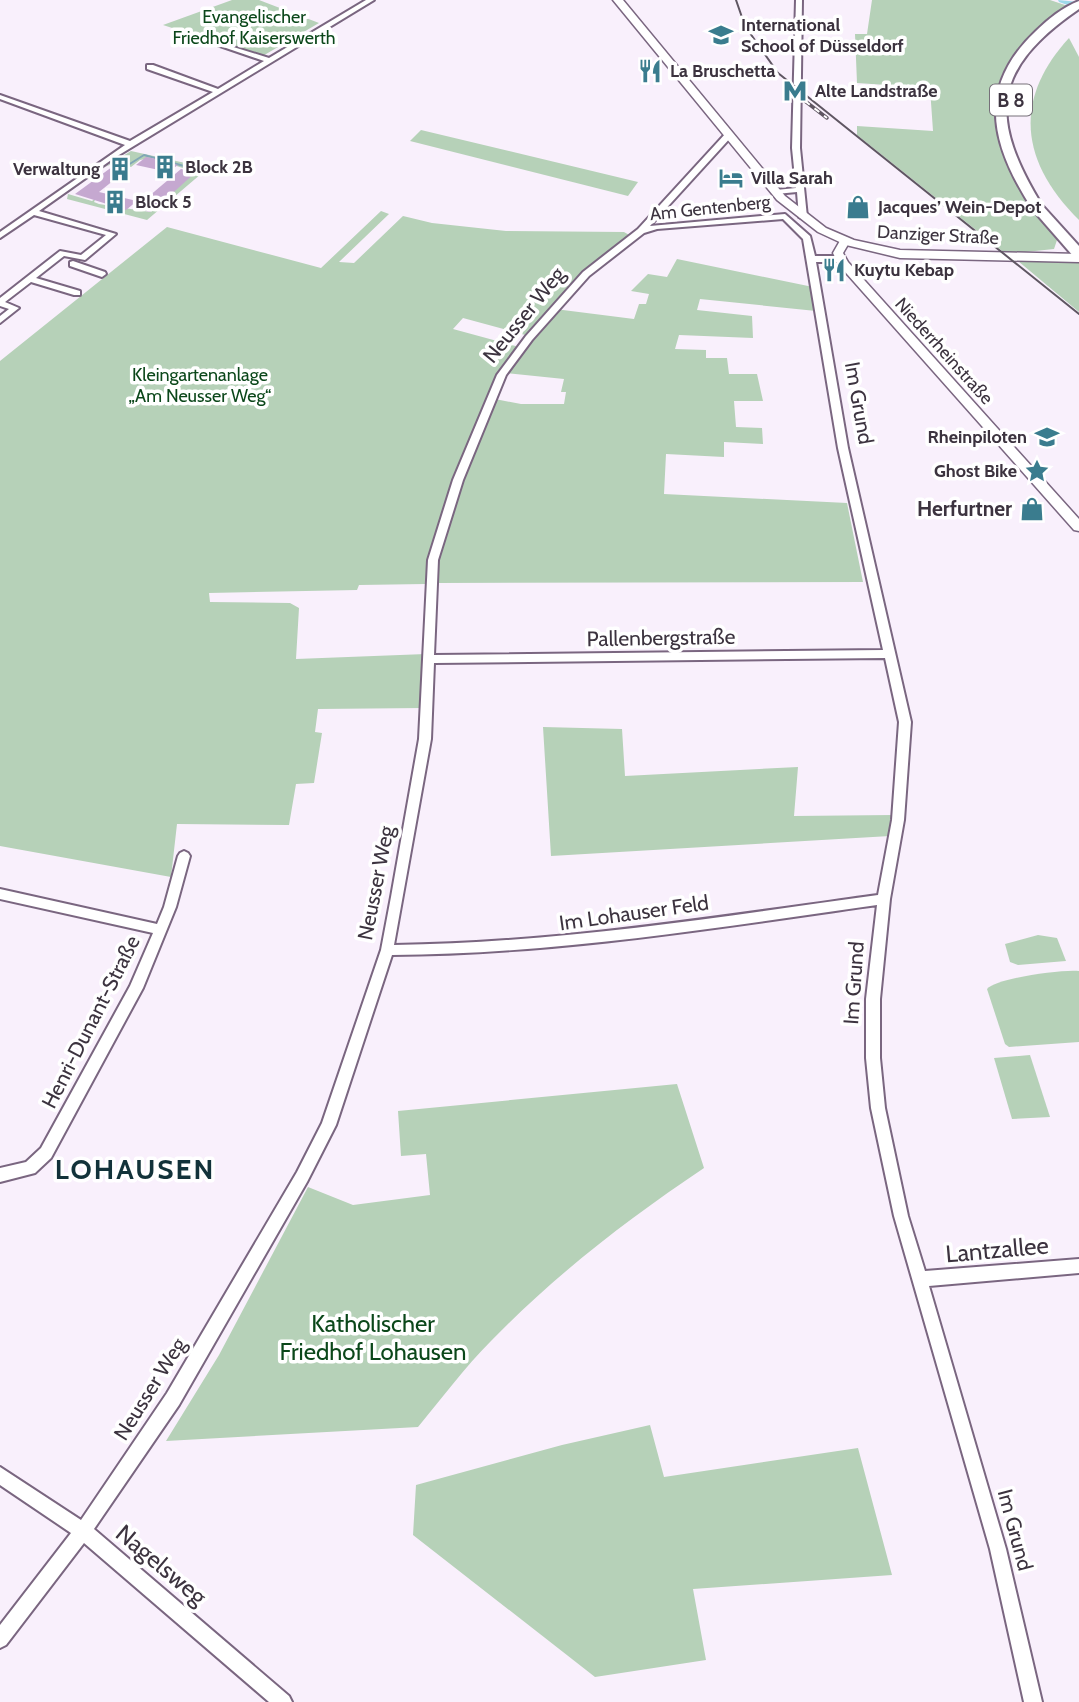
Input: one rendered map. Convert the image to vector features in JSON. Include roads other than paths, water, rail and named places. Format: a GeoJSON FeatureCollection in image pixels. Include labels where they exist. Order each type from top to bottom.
{"type":"FeatureCollection","features":[{"type":"Feature","properties":{"kind":"main road"},"geometry":{"type":"LineString","coordinates":[[618,0],[776,192],[803,217],[845,242],[858,246]]}},
{"type":"Feature","properties":{"kind":"main road","name":"B 8"},"geometry":{"type":"LineString","coordinates":[[1077,9],[1038,43],[1017,78],[1011,98],[1010,119],[1017,153],[1043,206],[1061,236],[1079,251]]}},
{"type":"Feature","properties":{"kind":"main road","name":"B 8"},"geometry":{"type":"LineString","coordinates":[[1043,206],[1079,251]]}},
{"type":"Feature","properties":{"kind":"main road"},"geometry":{"type":"LineString","coordinates":[[1047,254],[1058,250],[1061,236]]}},
{"type":"Feature","properties":{"kind":"main road","name":"Danziger Straße"},"geometry":{"type":"LineString","coordinates":[[858,246],[901,254],[1016,256],[1079,251]]}},
{"type":"Feature","properties":{"kind":"main road","name":"Danziger Straße"},"geometry":{"type":"LineString","coordinates":[[1016,256],[1079,251]]}},
{"type":"Feature","properties":{"kind":"street"},"geometry":{"type":"LineString","coordinates":[[0,236],[4,229],[130,144],[371,0]]}},
{"type":"Feature","properties":{"kind":"street"},"geometry":{"type":"LineString","coordinates":[[799,0],[796,135],[798,188],[803,217]]}},
{"type":"Feature","properties":{"kind":"street"},"geometry":{"type":"LineString","coordinates":[[190,34],[270,61]]}},
{"type":"Feature","properties":{"kind":"street"},"geometry":{"type":"LineString","coordinates":[[150,66],[220,92]]}},
{"type":"Feature","properties":{"kind":"street"},"geometry":{"type":"LineString","coordinates":[[0,97],[130,144]]}},
{"type":"Feature","properties":{"kind":"street","name":"Neusser Weg"},"geometry":{"type":"LineString","coordinates":[[0,1639],[83,1531],[173,1399],[302,1177],[342,1088],[387,950],[425,740],[431,659],[433,560],[458,480],[502,375],[529,338],[586,274],[641,231],[729,135]]}},
{"type":"Feature","properties":{"kind":"street"},"geometry":{"type":"LineString","coordinates":[[776,192],[798,188]]}},
{"type":"Feature","properties":{"kind":"street"},"geometry":{"type":"LineString","coordinates":[[792,207],[798,188]]}},
{"type":"Feature","properties":{"kind":"street"},"geometry":{"type":"LineString","coordinates":[[32,212],[112,234],[74,264]]}},
{"type":"Feature","properties":{"kind":"street"},"geometry":{"type":"LineString","coordinates":[[782,216],[792,220],[807,237],[811,258],[841,260],[858,246]]}},
{"type":"Feature","properties":{"kind":"street","name":"Am Gentenberg"},"geometry":{"type":"LineString","coordinates":[[641,231],[657,227],[782,216]]}},
{"type":"Feature","properties":{"kind":"street"},"geometry":{"type":"LineString","coordinates":[[841,260],[838,253],[845,242]]}},
{"type":"Feature","properties":{"kind":"street"},"geometry":{"type":"LineString","coordinates":[[0,303],[63,253],[82,257]]}},
{"type":"Feature","properties":{"kind":"street","name":"Im Grund"},"geometry":{"type":"LineString","coordinates":[[811,258],[843,448],[905,722],[898,820],[884,898],[873,999],[873,1058],[887,1162],[998,1549],[1033,1702]]}},
{"type":"Feature","properties":{"kind":"street"},"geometry":{"type":"LineString","coordinates":[[55,260],[102,274]]}},
{"type":"Feature","properties":{"kind":"street","name":"Niederrheinstraße"},"geometry":{"type":"LineString","coordinates":[[841,260],[1079,527]]}},
{"type":"Feature","properties":{"kind":"street"},"geometry":{"type":"LineString","coordinates":[[30,279],[77,293]]}},
{"type":"Feature","properties":{"kind":"street"},"geometry":{"type":"LineString","coordinates":[[0,303],[15,308],[0,320]]}},
{"type":"Feature","properties":{"kind":"street","name":"Pallenbergstraße"},"geometry":{"type":"LineString","coordinates":[[431,659],[891,654]]}},
{"type":"Feature","properties":{"kind":"street","name":"Henri-Dunant-Straße"},"geometry":{"type":"LineString","coordinates":[[0,1175],[30,1168],[46,1153],[130,1002],[161,930],[184,856]]}},
{"type":"Feature","properties":{"kind":"street"},"geometry":{"type":"LineString","coordinates":[[0,894],[161,930]]}},
{"type":"Feature","properties":{"kind":"street","name":"Im Lohauser Feld"},"geometry":{"type":"LineString","coordinates":[[387,950],[473,951],[539,945],[884,898]]}},
{"type":"Feature","properties":{"kind":"street","name":"Lantzallee"},"geometry":{"type":"LineString","coordinates":[[919,1279],[1079,1266]]}},
{"type":"Feature","properties":{"kind":"street","name":"Nagelsweg"},"geometry":{"type":"LineString","coordinates":[[0,1475],[83,1531],[283,1702]]}},
{"type":"Feature","properties":{"kind":"waterway"},"geometry":{"type":"LineString","coordinates":[[1063,0],[1079,6]]}},
{"type":"Feature","properties":{"kind":"waterway"},"geometry":{"type":"LineString","coordinates":[[128,165],[144,155],[206,172]]}},
{"type":"Feature","properties":{"kind":"tram line"},"geometry":{"type":"LineString","coordinates":[[736,0],[745,26],[778,73],[1079,314]]}},
{"type":"Feature","properties":{"kind":"railway"},"geometry":{"type":"LineString","coordinates":[[805,101],[827,118]]}},
{"type":"Feature","properties":{"kind":"place","name":"International School of Düsseldorf"},"geometry":{"type":"Point","coordinates":[721,35]}},
{"type":"Feature","properties":{"kind":"place","name":"La Bruschetta"},"geometry":{"type":"Point","coordinates":[650,71]}},
{"type":"Feature","properties":{"kind":"place","name":"Alte Landstraße"},"geometry":{"type":"Point","coordinates":[795,91]}},
{"type":"Feature","properties":{"kind":"place","name":"Block 2B"},"geometry":{"type":"Point","coordinates":[165,167]}},
{"type":"Feature","properties":{"kind":"place","name":"Verwaltung"},"geometry":{"type":"Point","coordinates":[120,169]}},
{"type":"Feature","properties":{"kind":"place","name":"Villa Sarah"},"geometry":{"type":"Point","coordinates":[731,178]}},
{"type":"Feature","properties":{"kind":"place","name":"Block 5"},"geometry":{"type":"Point","coordinates":[115,202]}},
{"type":"Feature","properties":{"kind":"place","name":"Jacques’ Wein-Depot"},"geometry":{"type":"Point","coordinates":[858,207]}},
{"type":"Feature","properties":{"kind":"place","name":"Kuytu Kebap"},"geometry":{"type":"Point","coordinates":[834,270]}},
{"type":"Feature","properties":{"kind":"place","name":"Rheinpiloten"},"geometry":{"type":"Point","coordinates":[1047,437]}},
{"type":"Feature","properties":{"kind":"place","name":"Ghost Bike"},"geometry":{"type":"Point","coordinates":[1037,471]}},
{"type":"Feature","properties":{"kind":"place","name":"Herfurtner"},"geometry":{"type":"Point","coordinates":[1032,509]}},
{"type":"Feature","properties":{"kind":"district","name":"LOHAUSEN"},"geometry":{"type":"Point","coordinates":[135,1169]}},
{"type":"Feature","properties":{"kind":"park label","name":"Evangelischer Friedhof Kaiserswerth"},"geometry":{"type":"Point","coordinates":[254,27]}},
{"type":"Feature","properties":{"kind":"park label","name":"Kleingartenanlage „Am Neusser Weg“"},"geometry":{"type":"Point","coordinates":[200,385]}},
{"type":"Feature","properties":{"kind":"park label","name":"Katholischer Friedhof Lohausen"},"geometry":{"type":"Point","coordinates":[373,1338]}}]}
